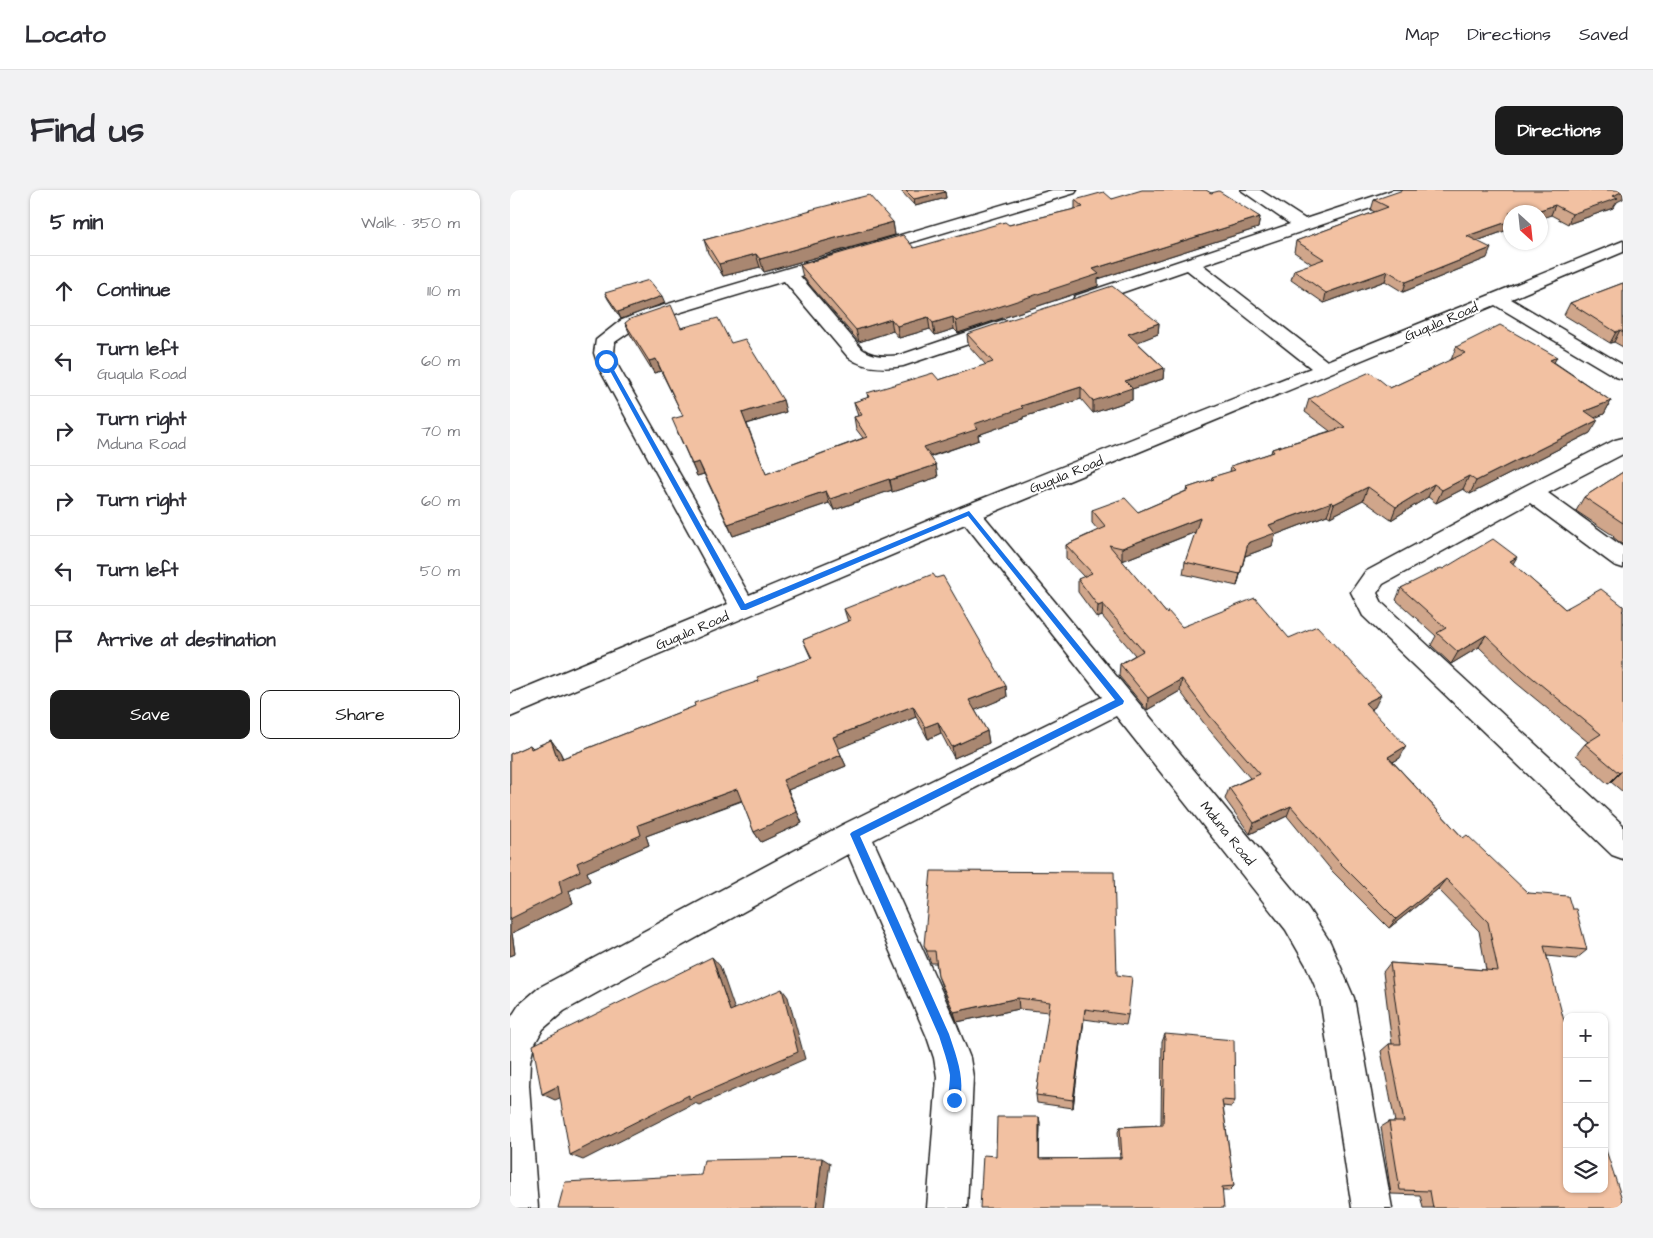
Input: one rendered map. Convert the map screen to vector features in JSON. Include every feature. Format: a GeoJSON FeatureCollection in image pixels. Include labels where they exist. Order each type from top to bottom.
{"type":"FeatureCollection","features":[{"type":"Feature","properties":{"kind":"street"},"geometry":{"type":"LineString","coordinates":[[744,608],[609,368],[604,354],[606,340],[636,320],[789,275],[1034,194],[1069,190]]}},
{"type":"Feature","properties":{"kind":"street"},"geometry":{"type":"LineString","coordinates":[[1249,190],[1304,226]]}},
{"type":"Feature","properties":{"kind":"street"},"geometry":{"type":"LineString","coordinates":[[1070,304],[1409,190]]}},
{"type":"Feature","properties":{"kind":"street","name":"Guqula Road"},"geometry":{"type":"LineString","coordinates":[[510,706],[969,513],[1623,246]]}},
{"type":"Feature","properties":{"kind":"street"},"geometry":{"type":"LineString","coordinates":[[1190,264],[1325,369]]}},
{"type":"Feature","properties":{"kind":"street"},"geometry":{"type":"LineString","coordinates":[[789,275],[855,353],[859,357],[873,361],[890,362],[903,360],[1023,320]]}},
{"type":"Feature","properties":{"kind":"street"},"geometry":{"type":"LineString","coordinates":[[1496,298],[1623,373]]}},
{"type":"Feature","properties":{"kind":"street"},"geometry":{"type":"LineString","coordinates":[[1623,445],[1531,492],[1374,578],[1364,592],[1372,609],[1623,845]]}},
{"type":"Feature","properties":{"kind":"street"},"geometry":{"type":"LineString","coordinates":[[1531,492],[1623,559]]}},
{"type":"Feature","properties":{"kind":"street","name":"Mduna Road"},"geometry":{"type":"LineString","coordinates":[[969,513],[1297,919],[1318,954],[1337,998],[1372,1208]]}},
{"type":"Feature","properties":{"kind":"street"},"geometry":{"type":"LineString","coordinates":[[518,1208],[511,1085],[512,1062],[518,1039],[531,1017],[552,998],[855,834],[1120,701]]}},
{"type":"Feature","properties":{"kind":"street"},"geometry":{"type":"LineString","coordinates":[[855,834],[944,1034],[952,1058],[955,1076],[947,1208]]}},
{"type":"Feature","properties":{"kind":"building"},"geometry":{"type":"Polygon","coordinates":[[[905,190],[943,190],[945,192],[914,199],[905,190]]]}},
{"type":"Feature","properties":{"kind":"building"},"geometry":{"type":"Polygon","coordinates":[[[1142,190],[1206,190],[1211,193],[1219,191],[1260,217],[1093,269],[1099,274],[956,321],[953,317],[933,323],[928,317],[897,326],[891,319],[856,330],[800,265],[903,235],[914,248],[1005,222],[1009,225],[1083,207],[1075,200],[1104,192],[1112,199],[1142,190]]]}},
{"type":"Feature","properties":{"kind":"building"},"geometry":{"type":"Polygon","coordinates":[[[1403,190],[1623,190],[1613,196],[1618,198],[1572,214],[1555,205],[1548,207],[1548,205],[1503,205],[1503,223],[1467,236],[1491,248],[1406,282],[1388,271],[1326,293],[1294,270],[1324,259],[1296,241],[1388,207],[1374,200],[1403,190]]]}},
{"type":"Feature","properties":{"kind":"building"},"geometry":{"type":"Polygon","coordinates":[[[869,195],[893,222],[760,259],[756,254],[719,264],[704,240],[810,210],[869,195]]]}},
{"type":"Feature","properties":{"kind":"building"},"geometry":{"type":"Polygon","coordinates":[[[649,280],[662,296],[618,312],[605,293],[649,280]]]}},
{"type":"Feature","properties":{"kind":"building"},"geometry":{"type":"Polygon","coordinates":[[[1623,283],[1623,332],[1620,330],[1616,332],[1570,303],[1623,283]]]}},
{"type":"Feature","properties":{"kind":"building"},"geometry":{"type":"Polygon","coordinates":[[[1112,286],[1159,323],[1128,334],[1164,368],[1125,381],[1132,388],[1093,401],[1081,387],[1021,406],[1023,408],[974,424],[978,429],[924,447],[936,465],[830,499],[826,491],[728,524],[699,462],[692,464],[672,419],[683,416],[656,359],[649,361],[625,323],[630,319],[671,305],[681,328],[718,318],[731,343],[745,339],[783,400],[742,413],[766,474],[867,437],[854,417],[862,415],[854,402],[869,397],[867,393],[933,373],[939,380],[993,362],[967,334],[1112,286]]]}},
{"type":"Feature","properties":{"kind":"building"},"geometry":{"type":"Polygon","coordinates":[[[1500,325],[1557,357],[1550,360],[1611,401],[1585,411],[1598,420],[1476,481],[1469,476],[1442,490],[1434,484],[1396,507],[1368,487],[1334,504],[1332,502],[1269,525],[1275,533],[1248,543],[1240,574],[1185,562],[1200,518],[1122,548],[1109,545],[1167,614],[1168,611],[1182,627],[1255,598],[1289,638],[1317,626],[1381,695],[1365,703],[1406,746],[1388,757],[1463,838],[1467,835],[1528,893],[1568,896],[1572,909],[1576,909],[1587,950],[1544,946],[1563,1017],[1563,1193],[1608,1193],[1608,1156],[1623,1202],[1623,1208],[1433,1208],[1430,1191],[1400,1190],[1389,1122],[1404,1122],[1389,1044],[1401,1044],[1390,963],[1498,971],[1488,922],[1446,879],[1396,919],[1338,861],[1291,806],[1254,823],[1229,788],[1260,774],[1209,715],[1182,679],[1148,698],[1120,664],[1143,651],[1103,604],[1098,606],[1078,579],[1092,573],[1066,545],[1106,527],[1092,510],[1125,498],[1138,512],[1189,490],[1187,488],[1214,479],[1212,477],[1235,470],[1231,466],[1274,452],[1272,449],[1345,427],[1309,399],[1370,372],[1390,388],[1465,353],[1456,347],[1500,325]]]}},
{"type":"Feature","properties":{"kind":"building"},"geometry":{"type":"Polygon","coordinates":[[[1623,472],[1623,523],[1584,497],[1623,472]]]}},
{"type":"Feature","properties":{"kind":"building"},"geometry":{"type":"Polygon","coordinates":[[[1493,539],[1517,557],[1510,561],[1565,609],[1601,589],[1623,606],[1623,772],[1619,773],[1585,744],[1601,734],[1523,670],[1486,635],[1458,652],[1437,633],[1446,628],[1401,588],[1441,568],[1443,569],[1493,539]]]}},
{"type":"Feature","properties":{"kind":"building"},"geometry":{"type":"Polygon","coordinates":[[[933,574],[936,578],[943,576],[1006,686],[969,700],[987,731],[952,747],[938,722],[925,727],[913,706],[833,737],[841,755],[783,780],[797,812],[754,832],[737,789],[638,825],[641,835],[577,863],[580,871],[559,881],[562,893],[510,919],[510,754],[530,745],[531,749],[551,740],[558,760],[695,706],[694,703],[759,681],[757,677],[812,658],[803,640],[851,620],[844,609],[933,574]]]}},
{"type":"Feature","properties":{"kind":"building"},"geometry":{"type":"Polygon","coordinates":[[[931,871],[1114,872],[1117,975],[1132,977],[1128,1015],[1085,1009],[1073,1100],[1036,1095],[1050,1002],[1018,998],[954,1012],[938,976],[935,951],[927,951],[924,945],[931,871]]]}},
{"type":"Feature","properties":{"kind":"building"},"geometry":{"type":"Polygon","coordinates":[[[712,957],[730,1011],[782,989],[798,1052],[689,1099],[689,1095],[570,1155],[558,1086],[542,1094],[533,1045],[712,957]]]}},
{"type":"Feature","properties":{"kind":"building"},"geometry":{"type":"Polygon","coordinates":[[[1165,1034],[1234,1040],[1235,1101],[1222,1100],[1234,1186],[1222,1187],[1224,1208],[980,1208],[983,1155],[996,1156],[997,1117],[1039,1117],[1039,1159],[1122,1158],[1120,1127],[1163,1125],[1165,1034]]]}},
{"type":"Feature","properties":{"kind":"building"},"geometry":{"type":"Polygon","coordinates":[[[822,1158],[816,1208],[558,1208],[565,1182],[701,1175],[704,1160],[822,1158]]]}},
{"type":"Feature","properties":{"kind":"route"},"geometry":{"type":"LineString","coordinates":[[606,361],[744,608],[969,513],[1120,701],[855,834],[944,1034],[952,1058],[955,1076],[954,1100]]}}]}
